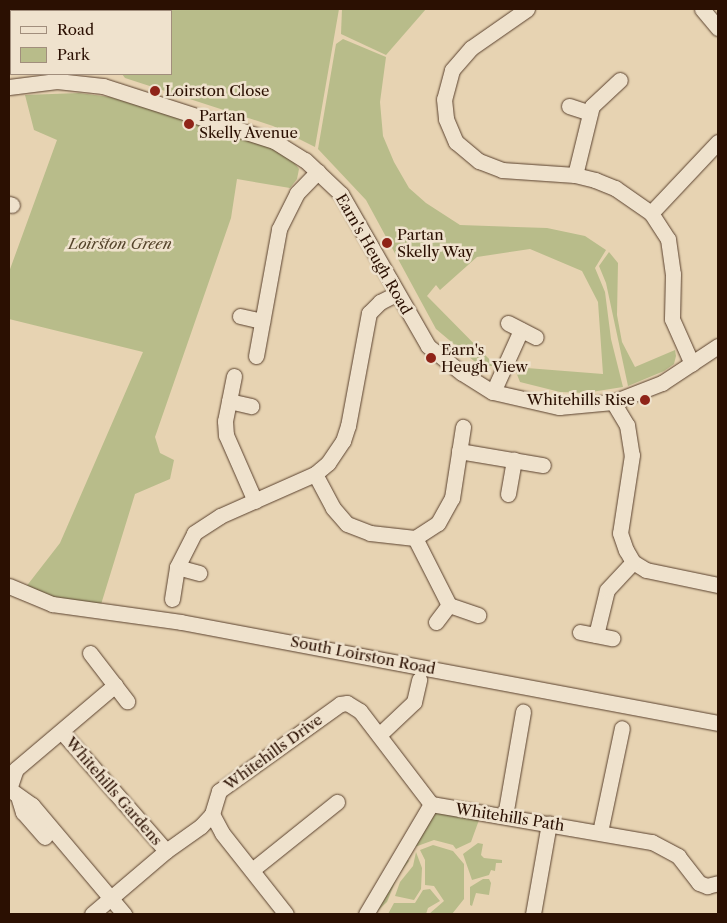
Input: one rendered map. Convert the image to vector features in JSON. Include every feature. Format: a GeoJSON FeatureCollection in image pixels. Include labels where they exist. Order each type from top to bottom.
{"type":"FeatureCollection","features":[{"type":"Feature","properties":{"kind":"street"},"geometry":{"type":"LineString","coordinates":[[527,9],[460,58],[448,79],[444,99],[446,119],[456,142],[479,161],[502,170],[575,175],[615,188],[652,213],[668,239],[673,274],[672,319],[692,364]]}},
{"type":"Feature","properties":{"kind":"street"},"geometry":{"type":"LineString","coordinates":[[702,9],[718,28]]}},
{"type":"Feature","properties":{"kind":"street"},"geometry":{"type":"LineString","coordinates":[[575,175],[592,106],[620,80]]}},
{"type":"Feature","properties":{"kind":"street","name":"Earn's Heugh Road"},"geometry":{"type":"LineString","coordinates":[[15,82],[57,81],[103,86],[274,141],[318,171],[341,194],[375,250],[396,294],[428,346],[462,373],[493,392],[559,407],[613,402],[662,383],[718,346]]}},
{"type":"Feature","properties":{"kind":"street"},"geometry":{"type":"LineString","coordinates":[[570,106],[590,113]]}},
{"type":"Feature","properties":{"kind":"street"},"geometry":{"type":"LineString","coordinates":[[652,213],[718,142]]}},
{"type":"Feature","properties":{"kind":"street"},"geometry":{"type":"LineString","coordinates":[[256,356],[279,229],[297,193],[318,171]]}},
{"type":"Feature","properties":{"kind":"street"},"geometry":{"type":"LineString","coordinates":[[172,599],[177,568],[194,533],[207,523],[315,474],[328,463],[346,434],[369,313],[380,302],[396,294]]}},
{"type":"Feature","properties":{"kind":"street"},"geometry":{"type":"LineString","coordinates":[[240,316],[262,321]]}},
{"type":"Feature","properties":{"kind":"street"},"geometry":{"type":"LineString","coordinates":[[493,392],[515,326],[536,337]]}},
{"type":"Feature","properties":{"kind":"street"},"geometry":{"type":"LineString","coordinates":[[234,376],[225,421],[229,448],[255,501]]}},
{"type":"Feature","properties":{"kind":"street"},"geometry":{"type":"LineString","coordinates":[[229,401],[251,406]]}},
{"type":"Feature","properties":{"kind":"street"},"geometry":{"type":"LineString","coordinates":[[613,402],[627,425],[632,455],[620,533],[632,562],[646,570],[718,585]]}},
{"type":"Feature","properties":{"kind":"street"},"geometry":{"type":"LineString","coordinates":[[315,474],[333,508],[347,524],[370,533],[415,538],[438,523],[452,498],[463,427]]}},
{"type":"Feature","properties":{"kind":"street"},"geometry":{"type":"LineString","coordinates":[[459,450],[543,465]]}},
{"type":"Feature","properties":{"kind":"street"},"geometry":{"type":"LineString","coordinates":[[508,494],[514,460]]}},
{"type":"Feature","properties":{"kind":"street"},"geometry":{"type":"LineString","coordinates":[[415,538],[449,605],[478,615]]}},
{"type":"Feature","properties":{"kind":"street"},"geometry":{"type":"LineString","coordinates":[[596,635],[607,590],[632,562]]}},
{"type":"Feature","properties":{"kind":"street"},"geometry":{"type":"LineString","coordinates":[[177,568],[199,573]]}},
{"type":"Feature","properties":{"kind":"street","name":"South Loirston Road"},"geometry":{"type":"LineString","coordinates":[[9,586],[52,604],[198,625],[718,723]]}},
{"type":"Feature","properties":{"kind":"street"},"geometry":{"type":"LineString","coordinates":[[436,622],[449,605]]}},
{"type":"Feature","properties":{"kind":"street"},"geometry":{"type":"LineString","coordinates":[[580,632],[612,638]]}},
{"type":"Feature","properties":{"kind":"street"},"geometry":{"type":"LineString","coordinates":[[90,653],[127,701]]}},
{"type":"Feature","properties":{"kind":"street"},"geometry":{"type":"LineString","coordinates":[[379,735],[414,702],[419,680]]}},
{"type":"Feature","properties":{"kind":"street","name":"Whitehills Gardens"},"geometry":{"type":"LineString","coordinates":[[12,791],[16,769],[62,732],[115,685]]}},
{"type":"Feature","properties":{"kind":"street","name":"Whitehills Drive"},"geometry":{"type":"LineString","coordinates":[[212,814],[219,791],[340,704],[354,706],[379,735],[432,804]]}},
{"type":"Feature","properties":{"kind":"street"},"geometry":{"type":"LineString","coordinates":[[505,816],[523,712]]}},
{"type":"Feature","properties":{"kind":"street"},"geometry":{"type":"LineString","coordinates":[[600,832],[622,728]]}},
{"type":"Feature","properties":{"kind":"street","name":"Whitehills Gardens"},"geometry":{"type":"LineString","coordinates":[[62,732],[166,851]]}},
{"type":"Feature","properties":{"kind":"street"},"geometry":{"type":"LineString","coordinates":[[12,791],[24,812],[104,908],[124,914]]}},
{"type":"Feature","properties":{"kind":"street"},"geometry":{"type":"LineString","coordinates":[[252,870],[338,802]]}},
{"type":"Feature","properties":{"kind":"street"},"geometry":{"type":"LineString","coordinates":[[366,914],[432,804]]}},
{"type":"Feature","properties":{"kind":"street","name":"Whitehills Path"},"geometry":{"type":"LineString","coordinates":[[432,804],[652,842],[678,856],[699,883],[707,886],[718,883]]}},
{"type":"Feature","properties":{"kind":"street"},"geometry":{"type":"LineString","coordinates":[[104,908],[166,851],[212,814],[222,833],[286,914]]}},
{"type":"Feature","properties":{"kind":"street"},"geometry":{"type":"LineString","coordinates":[[533,914],[549,823]]}},
{"type":"Feature","properties":{"kind":"green space"},"geometry":{"type":"Polygon","coordinates":[[[339,9],[315,147],[273,126],[125,78],[123,75],[172,75],[172,10],[138,10],[339,9]]]}},
{"type":"Feature","properties":{"kind":"green space"},"geometry":{"type":"Polygon","coordinates":[[[342,9],[426,9],[386,55],[341,34],[342,9]]]}},
{"type":"Feature","properties":{"kind":"green space"},"geometry":{"type":"Polygon","coordinates":[[[343,39],[386,57],[380,102],[383,136],[394,162],[409,188],[426,203],[460,225],[547,228],[585,236],[606,250],[595,268],[605,292],[611,339],[623,387],[585,393],[560,392],[520,382],[514,367],[603,374],[598,302],[582,271],[530,249],[477,257],[440,290],[436,285],[427,296],[494,364],[492,366],[480,366],[436,329],[366,200],[318,149],[336,44],[343,39]]]}},
{"type":"Feature","properties":{"kind":"green space","name":"Loirston Green"},"geometry":{"type":"Polygon","coordinates":[[[79,93],[110,97],[264,144],[293,161],[299,169],[297,179],[290,188],[237,179],[231,218],[155,437],[160,453],[174,460],[170,479],[135,494],[99,611],[22,592],[60,543],[143,352],[9,319],[9,272],[57,140],[34,130],[25,95],[79,93]]]}},
{"type":"Feature","properties":{"kind":"green space"},"geometry":{"type":"Polygon","coordinates":[[[609,252],[618,263],[617,315],[622,342],[635,367],[675,350],[676,356],[674,364],[664,371],[628,386],[606,283],[599,266],[609,252]]]}},
{"type":"Feature","properties":{"kind":"green space"},"geometry":{"type":"Polygon","coordinates":[[[439,810],[479,820],[471,842],[456,849],[453,845],[434,840],[412,848],[431,813],[439,810]]]}},
{"type":"Feature","properties":{"kind":"green space"},"geometry":{"type":"Polygon","coordinates":[[[478,843],[483,844],[481,855],[484,858],[502,860],[502,863],[496,863],[495,871],[491,870],[489,875],[472,880],[463,854],[478,843]]]}},
{"type":"Feature","properties":{"kind":"green space"},"geometry":{"type":"Polygon","coordinates":[[[433,845],[453,851],[464,864],[464,899],[452,914],[429,914],[444,901],[434,886],[425,885],[425,860],[420,850],[433,845]]]}},
{"type":"Feature","properties":{"kind":"green space"},"geometry":{"type":"Polygon","coordinates":[[[416,852],[422,868],[421,889],[414,900],[395,896],[400,882],[413,866],[416,852]]]}},
{"type":"Feature","properties":{"kind":"green space"},"geometry":{"type":"Polygon","coordinates":[[[405,856],[409,861],[397,877],[387,902],[374,914],[405,856]]]}},
{"type":"Feature","properties":{"kind":"green space"},"geometry":{"type":"Polygon","coordinates":[[[483,879],[489,879],[491,883],[489,895],[476,893],[472,906],[470,905],[470,887],[483,879]]]}},
{"type":"Feature","properties":{"kind":"green space"},"geometry":{"type":"Polygon","coordinates":[[[430,889],[440,901],[428,908],[426,914],[388,914],[394,903],[415,903],[423,890],[430,889]]]}},
{"type":"Feature","properties":{"kind":"place","name":"Loirston Close"},"geometry":{"type":"Point","coordinates":[155,91]}},
{"type":"Feature","properties":{"kind":"place","name":"Partan Skelly Avenue"},"geometry":{"type":"Point","coordinates":[189,124]}},
{"type":"Feature","properties":{"kind":"place","name":"Partan Skelly Way"},"geometry":{"type":"Point","coordinates":[387,243]}},
{"type":"Feature","properties":{"kind":"place","name":"Earn's Heugh View"},"geometry":{"type":"Point","coordinates":[431,358]}},
{"type":"Feature","properties":{"kind":"place","name":"Whitehills Rise"},"geometry":{"type":"Point","coordinates":[645,400]}}]}
